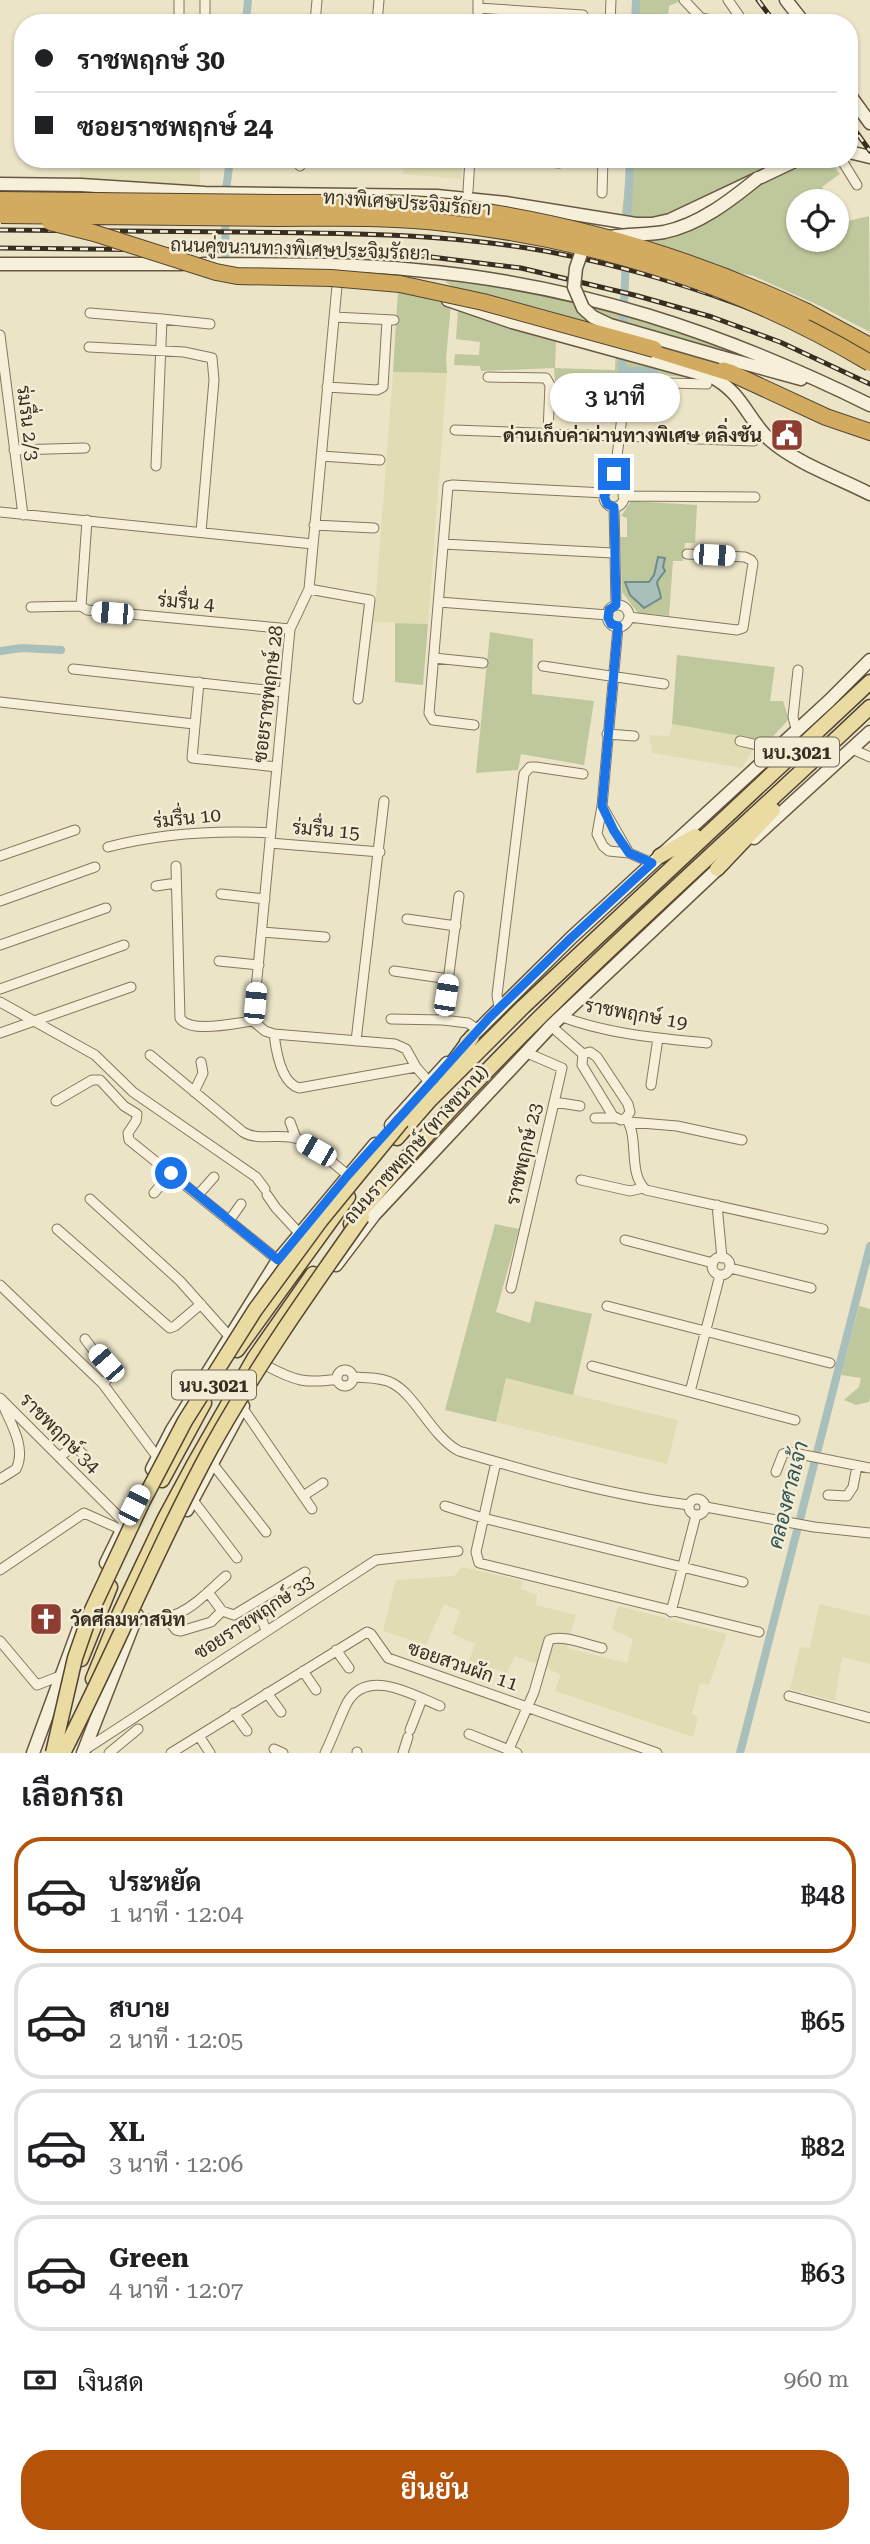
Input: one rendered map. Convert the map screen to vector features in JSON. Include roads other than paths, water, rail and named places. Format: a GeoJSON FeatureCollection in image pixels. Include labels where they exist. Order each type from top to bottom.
{"type":"FeatureCollection","features":[{"type":"Feature","properties":{"kind":"highway","name":"ทางพิเศษประจิมรัถยา"},"geometry":{"type":"LineString","coordinates":[[0,210],[405,204],[465,209],[527,219],[665,254],[714,271],[807,312],[870,346]]}},
{"type":"Feature","properties":{"kind":"highway","name":"ทางพิเศษประจิมรัถยา"},"geometry":{"type":"LineString","coordinates":[[0,210],[380,219],[443,222],[508,231],[598,250],[686,276],[745,299],[800,325],[870,363]]}},
{"type":"Feature","properties":{"kind":"highway"},"geometry":{"type":"LineString","coordinates":[[0,210],[73,227],[216,272],[262,278],[368,280],[442,292],[648,353],[732,373],[826,417],[870,432]]}},
{"type":"Feature","properties":{"kind":"main road"},"geometry":{"type":"LineString","coordinates":[[786,0],[797,14]]}},
{"type":"Feature","properties":{"kind":"main road"},"geometry":{"type":"LineString","coordinates":[[858,94],[870,109]]}},
{"type":"Feature","properties":{"kind":"main road"},"geometry":{"type":"LineString","coordinates":[[858,106],[870,123]]}},
{"type":"Feature","properties":{"kind":"main road"},"geometry":{"type":"LineString","coordinates":[[0,184],[94,185],[238,194],[437,196],[506,202],[586,218],[653,224],[670,220],[780,168]]}},
{"type":"Feature","properties":{"kind":"main road"},"geometry":{"type":"LineString","coordinates":[[758,178],[730,201],[678,227],[656,233],[611,237],[584,245],[574,287],[583,308],[601,322],[722,358],[822,382]]}},
{"type":"Feature","properties":{"kind":"main road","name":"ถนนคู่ขนานทางพิเศษประจิมรัถยา"},"geometry":{"type":"LineString","coordinates":[[0,264],[374,267],[505,281],[647,314],[714,336],[870,405]]}},
{"type":"Feature","properties":{"kind":"main road"},"geometry":{"type":"LineString","coordinates":[[374,267],[394,278],[477,311],[614,348],[648,353],[722,382],[740,398],[758,427],[776,445],[870,494]]}},
{"type":"Feature","properties":{"kind":"main road","name":"นบ.3021"},"geometry":{"type":"LineString","coordinates":[[475,1033],[571,938],[829,701],[870,660]]}},
{"type":"Feature","properties":{"kind":"main road","name":"นบ.3021"},"geometry":{"type":"LineString","coordinates":[[51,1753],[67,1676],[124,1555],[195,1417],[224,1369],[313,1242],[405,1123],[523,1007],[870,682]]}},
{"type":"Feature","properties":{"kind":"main road"},"geometry":{"type":"LineString","coordinates":[[717,869],[841,741],[865,712]]}},
{"type":"Feature","properties":{"kind":"main road","name":"นบ.3021"},"geometry":{"type":"LineString","coordinates":[[64,1753],[119,1615],[165,1518],[255,1357],[329,1251],[394,1171],[502,1054],[609,950],[865,712]]}},
{"type":"Feature","properties":{"kind":"main road","name":"ถนนราชพฤกษ์ (ทางขนาน)"},"geometry":{"type":"LineString","coordinates":[[84,1752],[135,1618],[192,1499],[263,1372],[365,1220],[555,1021],[717,869],[772,823],[870,732]]}},
{"type":"Feature","properties":{"kind":"main road"},"geometry":{"type":"LineString","coordinates":[[656,860],[723,819]]}},
{"type":"Feature","properties":{"kind":"main road"},"geometry":{"type":"LineString","coordinates":[[51,1753],[75,1658],[92,1612],[143,1501],[184,1421],[255,1310],[304,1242],[405,1123],[475,1033]]}},
{"type":"Feature","properties":{"kind":"main road"},"geometry":{"type":"LineString","coordinates":[[64,1753],[104,1674],[158,1550],[263,1357],[400,1175],[494,1071],[502,1054]]}},
{"type":"Feature","properties":{"kind":"main road","name":"ถนนราชพฤกษ์ (ทางขนาน)"},"geometry":{"type":"LineString","coordinates":[[33,1752],[67,1676],[92,1594],[172,1430],[278,1260],[348,1175],[432,1085]]}},
{"type":"Feature","properties":{"kind":"main road"},"geometry":{"type":"LineString","coordinates":[[210,1436],[263,1372]]}},
{"type":"Feature","properties":{"kind":"main road"},"geometry":{"type":"LineString","coordinates":[[144,1486],[195,1417]]}},
{"type":"Feature","properties":{"kind":"street"},"geometry":{"type":"LineString","coordinates":[[684,0],[697,14]]}},
{"type":"Feature","properties":{"kind":"street"},"geometry":{"type":"LineString","coordinates":[[478,4],[532,14]]}},
{"type":"Feature","properties":{"kind":"street"},"geometry":{"type":"LineString","coordinates":[[468,191],[469,168]]}},
{"type":"Feature","properties":{"kind":"street"},"geometry":{"type":"LineString","coordinates":[[602,193],[603,168]]}},
{"type":"Feature","properties":{"kind":"street"},"geometry":{"type":"LineString","coordinates":[[847,168],[857,185]]}},
{"type":"Feature","properties":{"kind":"street"},"geometry":{"type":"LineString","coordinates":[[672,250],[791,298],[870,340]]}},
{"type":"Feature","properties":{"kind":"street","name":"ซอยราชพฤกษ์ 28"},"geometry":{"type":"LineString","coordinates":[[253,1021],[290,629],[309,589],[338,266]]}},
{"type":"Feature","properties":{"kind":"street"},"geometry":{"type":"LineString","coordinates":[[90,313],[210,324]]}},
{"type":"Feature","properties":{"kind":"street"},"geometry":{"type":"LineString","coordinates":[[327,387],[377,390],[383,387],[391,320],[334,317]]}},
{"type":"Feature","properties":{"kind":"street"},"geometry":{"type":"LineString","coordinates":[[156,466],[162,319]]}},
{"type":"Feature","properties":{"kind":"street","name":"ร่มรื่น 2/3"},"geometry":{"type":"LineString","coordinates":[[0,335],[23,515]]}},
{"type":"Feature","properties":{"kind":"street"},"geometry":{"type":"LineString","coordinates":[[89,347],[209,356],[214,361],[201,532]]}},
{"type":"Feature","properties":{"kind":"street"},"geometry":{"type":"LineString","coordinates":[[488,377],[546,377],[550,385],[548,432]]}},
{"type":"Feature","properties":{"kind":"street"},"geometry":{"type":"LineString","coordinates":[[474,725],[430,718],[448,486],[453,485],[609,490],[620,490],[622,503],[614,507],[607,504],[609,490],[621,435],[625,387],[628,383],[707,384]]}},
{"type":"Feature","properties":{"kind":"street"},"geometry":{"type":"LineString","coordinates":[[455,430],[754,441]]}},
{"type":"Feature","properties":{"kind":"street"},"geometry":{"type":"LineString","coordinates":[[14,450],[85,448]]}},
{"type":"Feature","properties":{"kind":"street"},"geometry":{"type":"LineString","coordinates":[[321,456],[380,460]]}},
{"type":"Feature","properties":{"kind":"street"},"geometry":{"type":"LineString","coordinates":[[623,496],[755,497]]}},
{"type":"Feature","properties":{"kind":"street"},"geometry":{"type":"LineString","coordinates":[[614,507],[616,605]]}},
{"type":"Feature","properties":{"kind":"street"},"geometry":{"type":"LineString","coordinates":[[0,512],[313,544]]}},
{"type":"Feature","properties":{"kind":"street"},"geometry":{"type":"LineString","coordinates":[[81,606],[87,520]]}},
{"type":"Feature","properties":{"kind":"street"},"geometry":{"type":"LineString","coordinates":[[314,525],[374,528]]}},
{"type":"Feature","properties":{"kind":"street"},"geometry":{"type":"LineString","coordinates":[[443,544],[613,553]]}},
{"type":"Feature","properties":{"kind":"street"},"geometry":{"type":"LineString","coordinates":[[629,617],[737,630],[743,628],[753,563],[751,560],[745,557],[687,554]]}},
{"type":"Feature","properties":{"kind":"street"},"geometry":{"type":"LineString","coordinates":[[309,589],[370,600],[358,699]]}},
{"type":"Feature","properties":{"kind":"street"},"geometry":{"type":"LineString","coordinates":[[439,602],[608,615]]}},
{"type":"Feature","properties":{"kind":"street"},"geometry":{"type":"LineString","coordinates":[[616,605],[627,609],[629,617],[627,623],[618,626],[609,621],[608,615],[609,610],[616,605]]}},
{"type":"Feature","properties":{"kind":"street","name":"ร่มรื่น 4"},"geometry":{"type":"LineString","coordinates":[[32,607],[81,606],[87,611],[290,629]]}},
{"type":"Feature","properties":{"kind":"street"},"geometry":{"type":"LineString","coordinates":[[618,626],[602,806],[597,834],[609,852],[629,853],[656,860]]}},
{"type":"Feature","properties":{"kind":"street"},"geometry":{"type":"LineString","coordinates":[[434,658],[483,663]]}},
{"type":"Feature","properties":{"kind":"street"},"geometry":{"type":"LineString","coordinates":[[543,666],[664,684]]}},
{"type":"Feature","properties":{"kind":"street"},"geometry":{"type":"LineString","coordinates":[[73,669],[284,692]]}},
{"type":"Feature","properties":{"kind":"street"},"geometry":{"type":"LineString","coordinates":[[796,729],[793,716],[797,670]]}},
{"type":"Feature","properties":{"kind":"street"},"geometry":{"type":"LineString","coordinates":[[199,682],[192,758],[277,767]]}},
{"type":"Feature","properties":{"kind":"street"},"geometry":{"type":"LineString","coordinates":[[0,702],[194,724]]}},
{"type":"Feature","properties":{"kind":"street"},"geometry":{"type":"LineString","coordinates":[[607,734],[634,736]]}},
{"type":"Feature","properties":{"kind":"street"},"geometry":{"type":"LineString","coordinates":[[740,741],[775,749]]}},
{"type":"Feature","properties":{"kind":"street"},"geometry":{"type":"LineString","coordinates":[[852,749],[870,757]]}},
{"type":"Feature","properties":{"kind":"street"},"geometry":{"type":"LineString","coordinates":[[499,1008],[496,995],[524,774],[530,767],[536,767],[583,774]]}},
{"type":"Feature","properties":{"kind":"street"},"geometry":{"type":"LineString","coordinates":[[356,1041],[384,801]]}},
{"type":"Feature","properties":{"kind":"street"},"geometry":{"type":"LineString","coordinates":[[602,806],[629,853]]}},
{"type":"Feature","properties":{"kind":"street"},"geometry":{"type":"LineString","coordinates":[[0,856],[75,830]]}},
{"type":"Feature","properties":{"kind":"street","name":"ร่มรื่น 10"},"geometry":{"type":"LineString","coordinates":[[108,847],[188,832],[226,830],[270,838]]}},
{"type":"Feature","properties":{"kind":"street","name":"ร่มรื่น 15"},"geometry":{"type":"LineString","coordinates":[[270,838],[380,852]]}},
{"type":"Feature","properties":{"kind":"street"},"geometry":{"type":"LineString","coordinates":[[176,866],[180,1018],[184,1023],[193,1027],[253,1021],[265,1031],[274,1034],[400,1045],[409,1052],[416,1067],[432,1085]]}},
{"type":"Feature","properties":{"kind":"street"},"geometry":{"type":"LineString","coordinates":[[0,901],[95,867]]}},
{"type":"Feature","properties":{"kind":"street"},"geometry":{"type":"LineString","coordinates":[[156,886],[176,883]]}},
{"type":"Feature","properties":{"kind":"street"},"geometry":{"type":"LineString","coordinates":[[221,894],[265,899]]}},
{"type":"Feature","properties":{"kind":"street"},"geometry":{"type":"LineString","coordinates":[[443,1020],[459,896]]}},
{"type":"Feature","properties":{"kind":"street"},"geometry":{"type":"LineString","coordinates":[[0,945],[106,908]]}},
{"type":"Feature","properties":{"kind":"street"},"geometry":{"type":"LineString","coordinates":[[407,919],[456,926]]}},
{"type":"Feature","properties":{"kind":"street"},"geometry":{"type":"LineString","coordinates":[[262,932],[324,937]]}},
{"type":"Feature","properties":{"kind":"street"},"geometry":{"type":"LineString","coordinates":[[0,989],[124,945]]}},
{"type":"Feature","properties":{"kind":"street"},"geometry":{"type":"LineString","coordinates":[[219,961],[258,965]]}},
{"type":"Feature","properties":{"kind":"street"},"geometry":{"type":"LineString","coordinates":[[394,971],[449,979]]}},
{"type":"Feature","properties":{"kind":"street"},"geometry":{"type":"LineString","coordinates":[[0,1033],[131,987]]}},
{"type":"Feature","properties":{"kind":"street"},"geometry":{"type":"LineString","coordinates":[[0,1002],[95,1055],[133,1093],[256,1177],[276,1208],[300,1234]]}},
{"type":"Feature","properties":{"kind":"street"},"geometry":{"type":"LineString","coordinates":[[391,1019],[468,1023],[475,1033]]}},
{"type":"Feature","properties":{"kind":"street"},"geometry":{"type":"LineString","coordinates":[[555,1021],[583,1054],[582,1065],[616,1118]]}},
{"type":"Feature","properties":{"kind":"street","name":"ราชพฤกษ์ 19"},"geometry":{"type":"LineString","coordinates":[[555,1021],[707,1044]]}},
{"type":"Feature","properties":{"kind":"street"},"geometry":{"type":"LineString","coordinates":[[274,1034],[282,1069],[294,1087],[416,1067]]}},
{"type":"Feature","properties":{"kind":"street"},"geometry":{"type":"LineString","coordinates":[[651,1085],[658,1038]]}},
{"type":"Feature","properties":{"kind":"street","name":"ราชพฤกษ์ 23"},"geometry":{"type":"LineString","coordinates":[[512,1288],[562,1069],[525,1052]]}},
{"type":"Feature","properties":{"kind":"street"},"geometry":{"type":"LineString","coordinates":[[583,1054],[590,1052],[597,1057],[628,1104],[637,1172],[643,1188],[654,1194],[823,1228]]}},
{"type":"Feature","properties":{"kind":"street"},"geometry":{"type":"LineString","coordinates":[[150,1055],[249,1136],[296,1138],[348,1175]]}},
{"type":"Feature","properties":{"kind":"street"},"geometry":{"type":"LineString","coordinates":[[194,1092],[203,1073],[201,1062]]}},
{"type":"Feature","properties":{"kind":"street"},"geometry":{"type":"LineString","coordinates":[[57,1101],[92,1080],[100,1080],[124,1106],[137,1114],[128,1133],[129,1140],[278,1260]]}},
{"type":"Feature","properties":{"kind":"street"},"geometry":{"type":"LineString","coordinates":[[554,1102],[580,1106]]}},
{"type":"Feature","properties":{"kind":"street"},"geometry":{"type":"LineString","coordinates":[[595,1118],[677,1126],[742,1140]]}},
{"type":"Feature","properties":{"kind":"street"},"geometry":{"type":"LineString","coordinates":[[290,1122],[296,1138]]}},
{"type":"Feature","properties":{"kind":"street"},"geometry":{"type":"LineString","coordinates":[[154,1193],[171,1173]]}},
{"type":"Feature","properties":{"kind":"street"},"geometry":{"type":"LineString","coordinates":[[198,1195],[214,1177]]}},
{"type":"Feature","properties":{"kind":"street"},"geometry":{"type":"LineString","coordinates":[[582,1180],[630,1191],[643,1188]]}},
{"type":"Feature","properties":{"kind":"street"},"geometry":{"type":"LineString","coordinates":[[90,1199],[180,1281],[229,1336]]}},
{"type":"Feature","properties":{"kind":"street"},"geometry":{"type":"LineString","coordinates":[[229,1221],[241,1204]]}},
{"type":"Feature","properties":{"kind":"street"},"geometry":{"type":"LineString","coordinates":[[717,1205],[722,1258]]}},
{"type":"Feature","properties":{"kind":"street"},"geometry":{"type":"LineString","coordinates":[[57,1229],[170,1328],[201,1304]]}},
{"type":"Feature","properties":{"kind":"street"},"geometry":{"type":"LineString","coordinates":[[625,1240],[713,1263],[722,1258]]}},
{"type":"Feature","properties":{"kind":"street"},"geometry":{"type":"LineString","coordinates":[[713,1263],[714,1271],[720,1275],[726,1274],[730,1268],[729,1262],[722,1258]]}},
{"type":"Feature","properties":{"kind":"street"},"geometry":{"type":"LineString","coordinates":[[730,1268],[811,1289]]}},
{"type":"Feature","properties":{"kind":"street"},"geometry":{"type":"LineString","coordinates":[[690,1392],[720,1275]]}},
{"type":"Feature","properties":{"kind":"street"},"geometry":{"type":"LineString","coordinates":[[0,1285],[103,1384],[158,1458]]}},
{"type":"Feature","properties":{"kind":"street"},"geometry":{"type":"LineString","coordinates":[[607,1306],[830,1363]]}},
{"type":"Feature","properties":{"kind":"street"},"geometry":{"type":"LineString","coordinates":[[85,1339],[109,1371],[109,1377],[103,1384]]}},
{"type":"Feature","properties":{"kind":"street"},"geometry":{"type":"LineString","coordinates":[[592,1366],[794,1420]]}},
{"type":"Feature","properties":{"kind":"street"},"geometry":{"type":"LineString","coordinates":[[263,1372],[311,1383],[337,1380],[339,1373],[345,1370],[354,1377],[392,1383],[450,1447],[496,1462],[619,1493],[689,1505]]}},
{"type":"Feature","properties":{"kind":"street"},"geometry":{"type":"LineString","coordinates":[[0,1398],[17,1437],[21,1454],[16,1469],[0,1479]]}},
{"type":"Feature","properties":{"kind":"street","name":"ราชพฤกษ์ 34"},"geometry":{"type":"LineString","coordinates":[[0,1398],[123,1527]]}},
{"type":"Feature","properties":{"kind":"street"},"geometry":{"type":"LineString","coordinates":[[242,1407],[312,1509]]}},
{"type":"Feature","properties":{"kind":"street"},"geometry":{"type":"LineString","coordinates":[[59,1457],[74,1446],[85,1455]]}},
{"type":"Feature","properties":{"kind":"street"},"geometry":{"type":"LineString","coordinates":[[776,1472],[785,1452],[870,1468]]}},
{"type":"Feature","properties":{"kind":"street"},"geometry":{"type":"LineString","coordinates":[[496,1462],[476,1557],[479,1563],[758,1632]]}},
{"type":"Feature","properties":{"kind":"street"},"geometry":{"type":"LineString","coordinates":[[212,1463],[267,1532]]}},
{"type":"Feature","properties":{"kind":"street"},"geometry":{"type":"LineString","coordinates":[[828,1495],[847,1496],[853,1487],[857,1466]]}},
{"type":"Feature","properties":{"kind":"street"},"geometry":{"type":"LineString","coordinates":[[303,1496],[323,1483]]}},
{"type":"Feature","properties":{"kind":"street"},"geometry":{"type":"LineString","coordinates":[[706,1507],[703,1513],[696,1515],[690,1511],[689,1505],[693,1499],[700,1498],[706,1507],[814,1527],[870,1533]]}},
{"type":"Feature","properties":{"kind":"street"},"geometry":{"type":"LineString","coordinates":[[192,1499],[237,1558]]}},
{"type":"Feature","properties":{"kind":"street"},"geometry":{"type":"LineString","coordinates":[[444,1506],[743,1582]]}},
{"type":"Feature","properties":{"kind":"street"},"geometry":{"type":"LineString","coordinates":[[0,1570],[84,1513],[123,1527]]}},
{"type":"Feature","properties":{"kind":"street"},"geometry":{"type":"LineString","coordinates":[[671,1612],[696,1515]]}},
{"type":"Feature","properties":{"kind":"street","name":"ซอยราชพฤกษ์ 33"},"geometry":{"type":"LineString","coordinates":[[84,1752],[376,1560],[458,1551]]}},
{"type":"Feature","properties":{"kind":"street"},"geometry":{"type":"LineString","coordinates":[[208,1592],[222,1611],[229,1615],[239,1613],[305,1572]]}},
{"type":"Feature","properties":{"kind":"street"},"geometry":{"type":"LineString","coordinates":[[135,1618],[167,1619],[191,1606],[226,1576]]}},
{"type":"Feature","properties":{"kind":"street"},"geometry":{"type":"LineString","coordinates":[[167,1619],[176,1630],[181,1631],[211,1622],[222,1611]]}},
{"type":"Feature","properties":{"kind":"street"},"geometry":{"type":"LineString","coordinates":[[259,1613],[266,1630]]}},
{"type":"Feature","properties":{"kind":"street","name":"ซอยสวนผัก 11"},"geometry":{"type":"LineString","coordinates":[[171,1753],[369,1632],[388,1658],[657,1753]]}},
{"type":"Feature","properties":{"kind":"street"},"geometry":{"type":"LineString","coordinates":[[469,1734],[513,1751],[551,1638],[602,1648]]}},
{"type":"Feature","properties":{"kind":"street"},"geometry":{"type":"LineString","coordinates":[[0,1641],[37,1685],[67,1676]]}},
{"type":"Feature","properties":{"kind":"street"},"geometry":{"type":"LineString","coordinates":[[336,1650],[349,1668]]}},
{"type":"Feature","properties":{"kind":"street"},"geometry":{"type":"LineString","coordinates":[[303,1671],[316,1690]]}},
{"type":"Feature","properties":{"kind":"street"},"geometry":{"type":"LineString","coordinates":[[325,1753],[349,1700],[364,1688],[376,1683],[440,1706]]}},
{"type":"Feature","properties":{"kind":"street"},"geometry":{"type":"LineString","coordinates":[[267,1693],[281,1712]]}},
{"type":"Feature","properties":{"kind":"street"},"geometry":{"type":"LineString","coordinates":[[789,1696],[870,1718]]}},
{"type":"Feature","properties":{"kind":"street"},"geometry":{"type":"LineString","coordinates":[[403,1753],[422,1699]]}},
{"type":"Feature","properties":{"kind":"street"},"geometry":{"type":"LineString","coordinates":[[234,1713],[247,1731]]}},
{"type":"Feature","properties":{"kind":"street"},"geometry":{"type":"LineString","coordinates":[[110,1753],[138,1729]]}},
{"type":"Feature","properties":{"kind":"street"},"geometry":{"type":"LineString","coordinates":[[199,1735],[209,1753]]}},
{"type":"Feature","properties":{"kind":"water"},"geometry":{"type":"Polygon","coordinates":[[[658,557],[665,558],[665,571],[657,583],[661,598],[644,608],[630,595],[625,582],[649,582],[654,575],[658,557]]]}},
{"type":"Feature","properties":{"kind":"waterway"},"geometry":{"type":"LineString","coordinates":[[247,14],[248,0]]}},
{"type":"Feature","properties":{"kind":"waterway"},"geometry":{"type":"LineString","coordinates":[[635,14],[636,0]]}},
{"type":"Feature","properties":{"kind":"waterway"},"geometry":{"type":"LineString","coordinates":[[225,198],[229,168]]}},
{"type":"Feature","properties":{"kind":"waterway"},"geometry":{"type":"LineString","coordinates":[[627,226],[630,168]]}},
{"type":"Feature","properties":{"kind":"waterway"},"geometry":{"type":"LineString","coordinates":[[225,218],[226,268]]}},
{"type":"Feature","properties":{"kind":"waterway"},"geometry":{"type":"LineString","coordinates":[[623,330],[626,256]]}},
{"type":"Feature","properties":{"kind":"waterway"},"geometry":{"type":"LineString","coordinates":[[623,350],[622,371],[654,371]]}},
{"type":"Feature","properties":{"kind":"waterway"},"geometry":{"type":"LineString","coordinates":[[0,651],[22,648],[61,650]]}},
{"type":"Feature","properties":{"kind":"waterway","name":"คลองศาลเจ้า"},"geometry":{"type":"LineString","coordinates":[[740,1753],[870,1246]]}},
{"type":"Feature","properties":{"kind":"railway"},"geometry":{"type":"LineString","coordinates":[[758,0],[768,14]]}},
{"type":"Feature","properties":{"kind":"railway"},"geometry":{"type":"LineString","coordinates":[[858,134],[870,151]]}},
{"type":"Feature","properties":{"kind":"railway"},"geometry":{"type":"LineString","coordinates":[[0,230],[354,234],[430,237],[507,245],[629,270],[712,295],[792,326],[870,363]]}},
{"type":"Feature","properties":{"kind":"railway"},"geometry":{"type":"LineString","coordinates":[[0,248],[331,252],[423,256],[521,268],[712,317],[780,342],[870,384]]}},
{"type":"Feature","properties":{"kind":"place","name":"ด่านเก็บค่าผ่านทางพิเศษ ตลิ่งชัน"},"geometry":{"type":"Point","coordinates":[787,435]}},
{"type":"Feature","properties":{"kind":"place","name":"วัดศีลมหาสนิท"},"geometry":{"type":"Point","coordinates":[46,1619]}}]}
